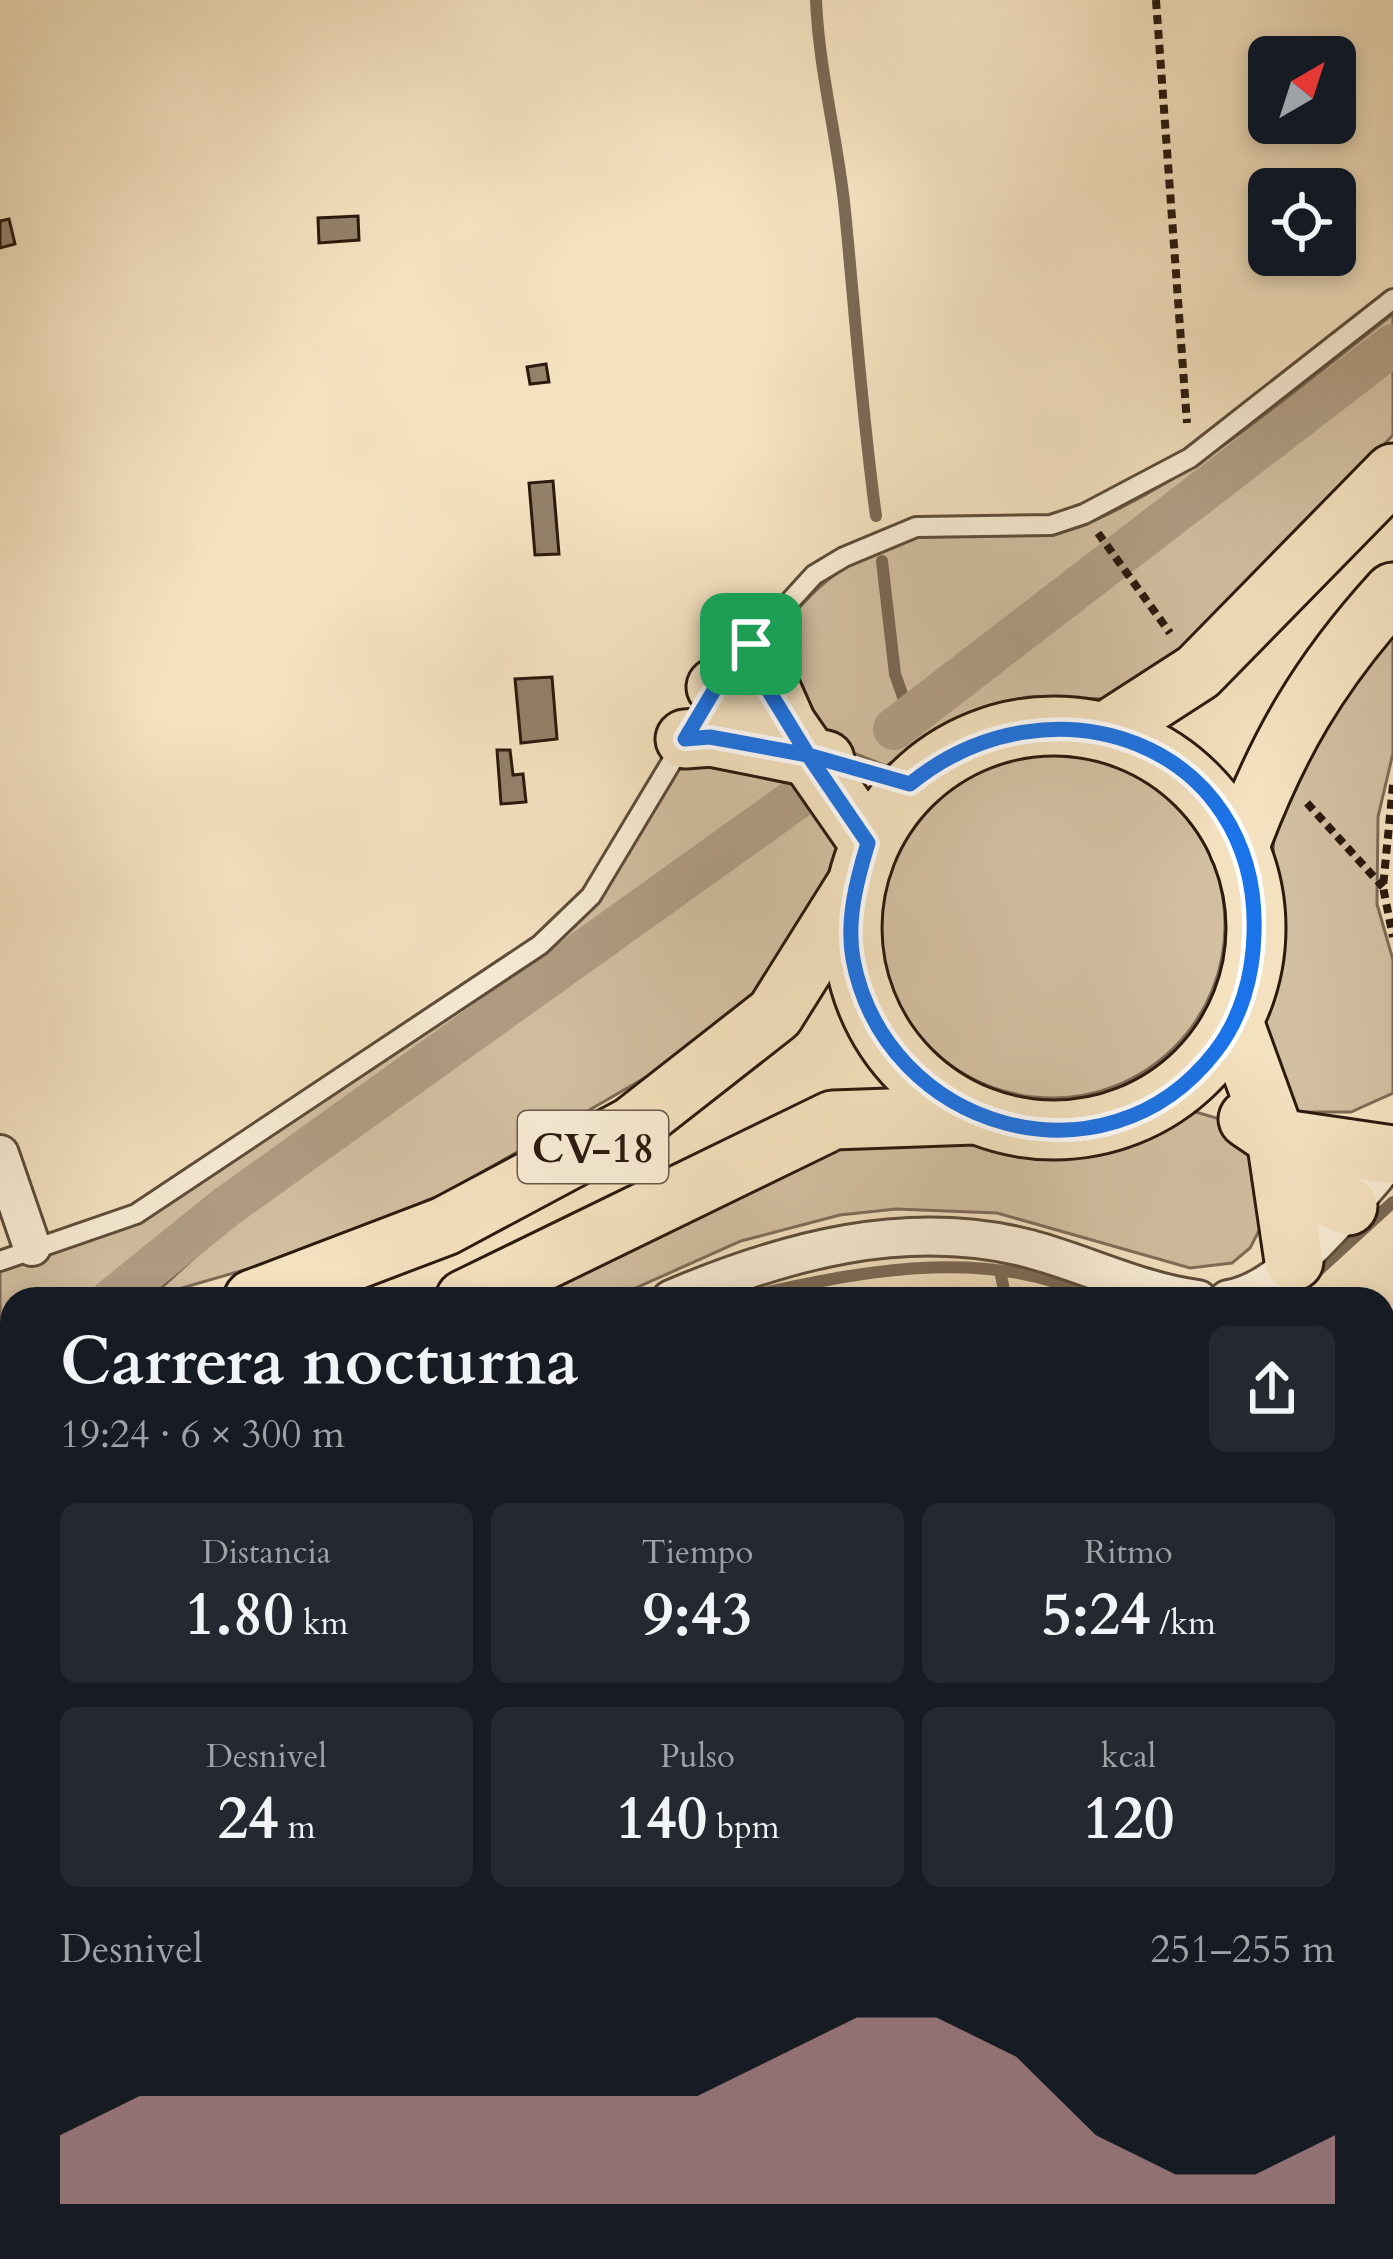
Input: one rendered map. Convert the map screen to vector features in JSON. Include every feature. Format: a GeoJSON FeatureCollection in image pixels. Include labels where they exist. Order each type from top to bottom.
{"type":"FeatureCollection","features":[{"type":"Feature","properties":{"kind":"main road"},"geometry":{"type":"LineString","coordinates":[[1105,732],[1198,672],[1393,473]]}},
{"type":"Feature","properties":{"kind":"main road"},"geometry":{"type":"LineString","coordinates":[[1240,848],[1271,763],[1297,717],[1335,659],[1393,592]]}},
{"type":"Feature","properties":{"kind":"main road"},"geometry":{"type":"LineString","coordinates":[[736,705],[910,784]]}},
{"type":"Feature","properties":{"kind":"main road"},"geometry":{"type":"LineString","coordinates":[[736,705],[861,865]]}},
{"type":"Feature","properties":{"kind":"main road","name":"CV-18"},"geometry":{"type":"LineString","coordinates":[[285,1287],[445,1226],[632,1126],[775,1014],[910,784],[941,758],[1001,733],[1070,726],[1105,732],[1137,744],[1185,776],[1218,808],[1240,848],[1255,906],[1253,966],[1234,1022],[1190,1079],[1143,1111],[1088,1129],[1030,1130],[974,1115],[833,1120],[490,1287]]}},
{"type":"Feature","properties":{"kind":"main road","name":"CV-18"},"geometry":{"type":"LineString","coordinates":[[861,865],[852,957],[874,1023],[916,1078],[974,1115]]}},
{"type":"Feature","properties":{"kind":"main road"},"geometry":{"type":"LineString","coordinates":[[1234,1022],[1295,1153],[1294,1261]]}},
{"type":"Feature","properties":{"kind":"main road"},"geometry":{"type":"LineString","coordinates":[[1190,1079],[1295,1153],[1348,1206]]}},
{"type":"Feature","properties":{"kind":"main road"},"geometry":{"type":"LineString","coordinates":[[1295,1153],[1393,1155]]}},
{"type":"Feature","properties":{"kind":"street"},"geometry":{"type":"LineString","coordinates":[[0,1154],[16,1254]]}},
{"type":"Feature","properties":{"kind":"street"},"geometry":{"type":"LineString","coordinates":[[1257,1287],[1294,1261],[1393,1155]]}},
{"type":"Feature","properties":{"kind":"street"},"geometry":{"type":"LineString","coordinates":[[700,1287],[747,1267],[841,1243],[920,1237],[1022,1247],[1157,1287]]}},
{"type":"Feature","properties":{"kind":"lane"},"geometry":{"type":"LineString","coordinates":[[16,1254],[136,1214],[540,945],[591,896],[736,705],[814,574],[916,526],[1051,525],[1084,514],[1190,458],[1393,299]]}},
{"type":"Feature","properties":{"kind":"path"},"geometry":{"type":"LineString","coordinates":[[1156,0],[1190,458]]}},
{"type":"Feature","properties":{"kind":"path"},"geometry":{"type":"LineString","coordinates":[[1111,552],[1120,565]]}},
{"type":"Feature","properties":{"kind":"path"},"geometry":{"type":"LineString","coordinates":[[1393,785],[1383,887],[1393,937]]}},
{"type":"Feature","properties":{"kind":"shaded area"},"geometry":{"type":"Polygon","coordinates":[[[1393,314],[1393,435],[1176,664],[1109,699],[1027,697],[959,717],[886,766],[831,744],[771,655],[794,614],[811,595],[876,548],[921,533],[1024,535],[1084,525],[1207,457],[1393,314]]]}},
{"type":"Feature","properties":{"kind":"shaded area"},"geometry":{"type":"Polygon","coordinates":[[[1393,620],[1393,753],[1378,817],[1377,904],[1393,960],[1393,1093],[1351,1112],[1295,1112],[1249,1037],[1276,949],[1273,853],[1279,803],[1393,620]]]}},
{"type":"Feature","properties":{"kind":"shaded area"},"geometry":{"type":"Polygon","coordinates":[[[1052,752],[1086,755],[1118,765],[1148,781],[1174,803],[1196,829],[1212,859],[1222,891],[1222,959],[1212,991],[1196,1021],[1174,1047],[1148,1069],[1118,1085],[1086,1095],[1052,1098],[1018,1095],[986,1085],[956,1069],[930,1047],[908,1021],[892,991],[882,959],[879,925],[882,891],[892,859],[908,829],[930,803],[956,781],[986,765],[1018,755],[1052,752]]]}},
{"type":"Feature","properties":{"kind":"shaded area"},"geometry":{"type":"Polygon","coordinates":[[[766,753],[843,836],[844,862],[756,991],[691,1051],[448,1192],[289,1257],[185,1287],[0,1287],[0,1253],[134,1210],[538,941],[587,895],[658,767],[766,753]]]}},
{"type":"Feature","properties":{"kind":"shaded area"},"geometry":{"type":"Polygon","coordinates":[[[1196,1112],[1223,1120],[1251,1150],[1262,1225],[1250,1248],[1232,1263],[1190,1268],[997,1213],[896,1209],[840,1215],[741,1241],[638,1287],[551,1287],[840,1141],[979,1140],[1050,1152],[1136,1136],[1196,1112]]]}},
{"type":"Feature","properties":{"kind":"building"},"geometry":{"type":"Polygon","coordinates":[[[358,216],[359,240],[319,243],[318,218],[358,216]]]}},
{"type":"Feature","properties":{"kind":"building"},"geometry":{"type":"Polygon","coordinates":[[[9,219],[15,244],[0,248],[0,221],[9,219]]]}},
{"type":"Feature","properties":{"kind":"building"},"geometry":{"type":"Polygon","coordinates":[[[546,364],[549,382],[530,384],[527,367],[546,364]]]}},
{"type":"Feature","properties":{"kind":"building"},"geometry":{"type":"Polygon","coordinates":[[[553,481],[559,554],[535,555],[529,483],[553,481]]]}},
{"type":"Feature","properties":{"kind":"building"},"geometry":{"type":"Polygon","coordinates":[[[552,677],[557,739],[521,743],[515,679],[552,677]]]}},
{"type":"Feature","properties":{"kind":"building"},"geometry":{"type":"Polygon","coordinates":[[[497,750],[510,750],[513,775],[523,774],[526,802],[501,804],[497,750]]]}},
{"type":"Feature","properties":{"kind":"waterway"},"geometry":{"type":"LineString","coordinates":[[816,0],[845,211],[876,516]]}},
{"type":"Feature","properties":{"kind":"waterway"},"geometry":{"type":"LineString","coordinates":[[894,729],[1393,345]]}},
{"type":"Feature","properties":{"kind":"waterway"},"geometry":{"type":"LineString","coordinates":[[882,561],[895,674],[910,717]]}},
{"type":"Feature","properties":{"kind":"waterway"},"geometry":{"type":"LineString","coordinates":[[127,1287],[226,1207],[796,799]]}},
{"type":"Feature","properties":{"kind":"waterway"},"geometry":{"type":"LineString","coordinates":[[1300,1287],[1393,1202]]}},
{"type":"Feature","properties":{"kind":"waterway"},"geometry":{"type":"LineString","coordinates":[[161,1282],[218,1230],[226,1207]]}},
{"type":"Feature","properties":{"kind":"waterway"},"geometry":{"type":"LineString","coordinates":[[793,1287],[846,1276],[932,1268],[1017,1273],[1068,1287]]}},
{"type":"Feature","properties":{"kind":"waterway"},"geometry":{"type":"LineString","coordinates":[[1000,1271],[1003,1287]]}},
{"type":"Feature","properties":{"kind":"route"},"geometry":{"type":"LineString","coordinates":[[751,644],[716,687],[685,739],[710,737],[808,755],[868,843],[854,888],[852,957],[874,1023],[916,1078],[974,1115],[1030,1130],[1088,1129],[1143,1111],[1190,1079],[1234,1022],[1253,966],[1255,906],[1240,848],[1218,808],[1185,776],[1137,744],[1070,726],[1034,726],[967,744],[910,784],[808,755],[767,688],[751,644]]}}]}
